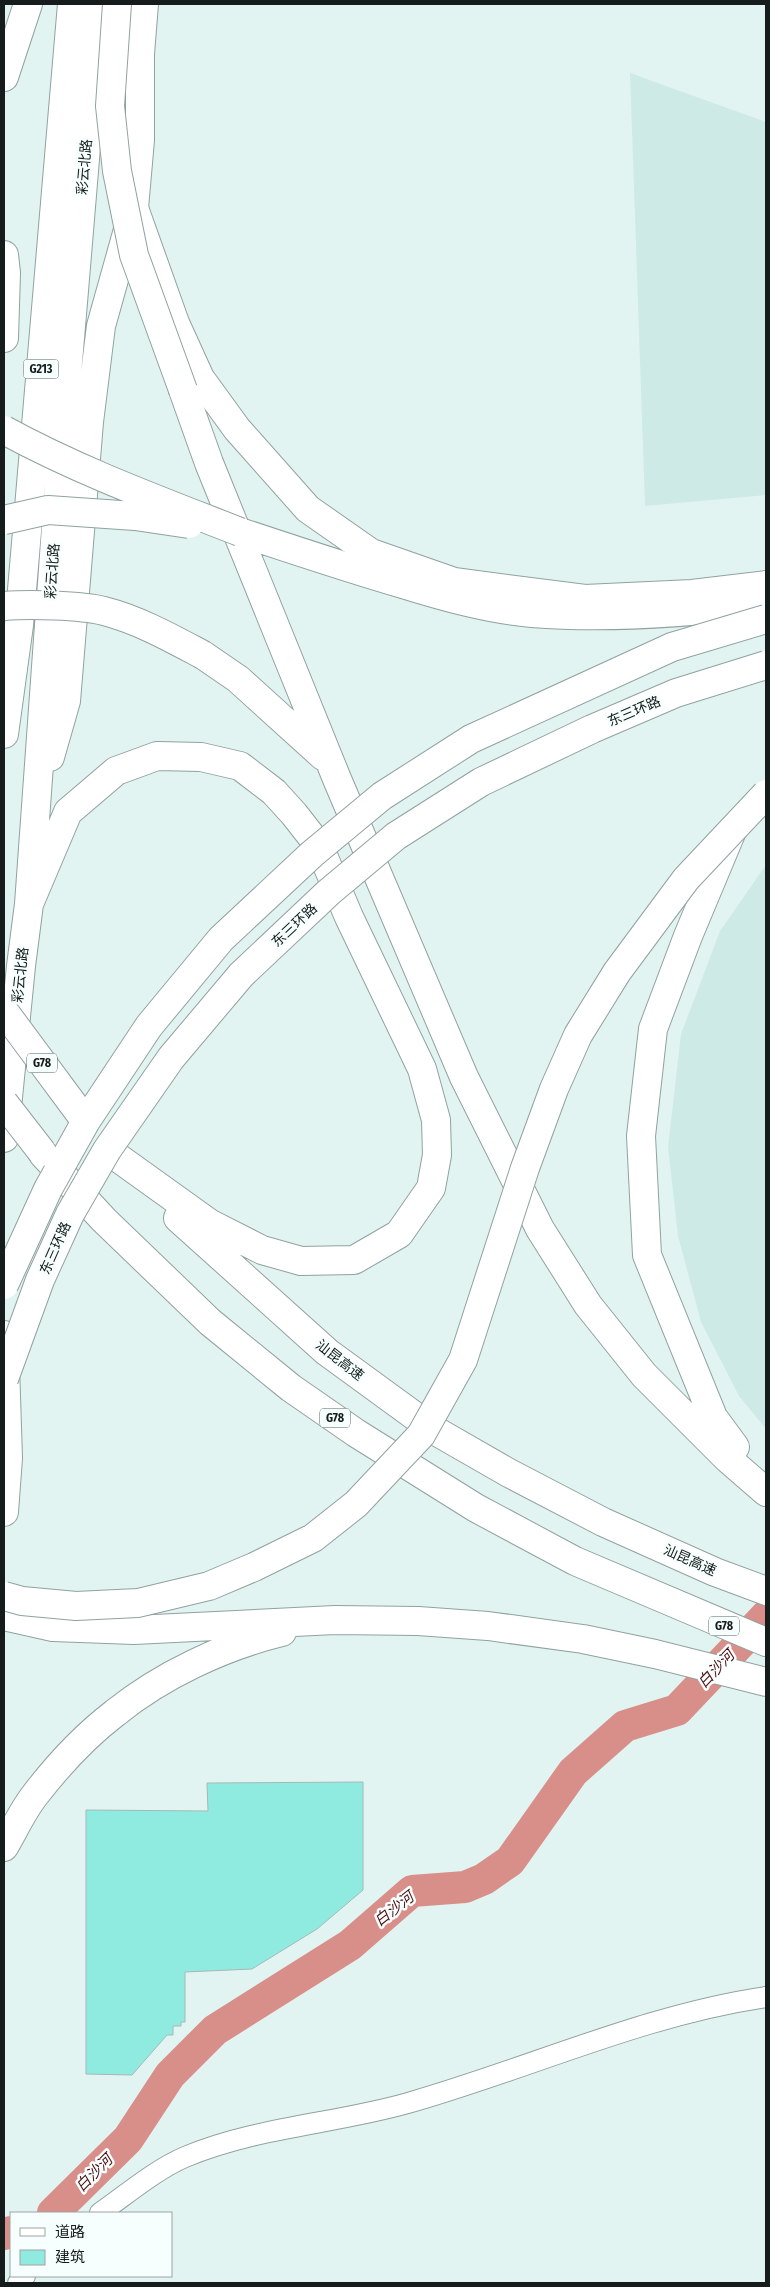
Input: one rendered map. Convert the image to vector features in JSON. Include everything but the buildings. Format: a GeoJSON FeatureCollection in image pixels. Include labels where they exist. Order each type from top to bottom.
{"type":"FeatureCollection","features":[{"type":"Feature","properties":{"kind":"main road"},"geometry":{"type":"LineString","coordinates":[[4,77],[28,4]]}},
{"type":"Feature","properties":{"kind":"main road","name":"彩云北路"},"geometry":{"type":"LineString","coordinates":[[4,734],[19,625],[72,4]]}},
{"type":"Feature","properties":{"kind":"main road","name":"彩云北路"},"geometry":{"type":"LineString","coordinates":[[4,1138],[20,966],[29,904],[67,374],[98,4]]}},
{"type":"Feature","properties":{"kind":"main road"},"geometry":{"type":"LineString","coordinates":[[117,4],[110,106],[117,171],[134,255],[209,463],[330,762],[464,1077],[540,1229],[588,1305],[644,1375],[728,1458],[766,1490]]}},
{"type":"Feature","properties":{"kind":"main road"},"geometry":{"type":"LineString","coordinates":[[35,814],[66,701],[89,422],[101,326],[134,208],[140,140],[140,54],[144,4]]}},
{"type":"Feature","properties":{"kind":"main road"},"geometry":{"type":"LineString","coordinates":[[134,208],[175,323],[200,378],[237,429],[308,509],[371,553],[454,582],[586,600],[692,594],[766,585]]}},
{"type":"Feature","properties":{"kind":"main road"},"geometry":{"type":"LineString","coordinates":[[4,255],[6,273],[4,338]]}},
{"type":"Feature","properties":{"kind":"main road"},"geometry":{"type":"LineString","coordinates":[[4,430],[39,449],[164,503],[240,532],[348,568],[457,600],[531,613],[591,615],[675,613],[766,604]]}},
{"type":"Feature","properties":{"kind":"main road"},"geometry":{"type":"LineString","coordinates":[[4,520],[48,510],[135,516],[240,532]]}},
{"type":"Feature","properties":{"kind":"main road"},"geometry":{"type":"LineString","coordinates":[[4,606],[64,607],[104,611],[156,630],[203,655],[238,679],[330,762]]}},
{"type":"Feature","properties":{"kind":"main road"},"geometry":{"type":"LineString","coordinates":[[4,1285],[48,1189],[86,1121],[148,1026],[221,939],[312,854],[382,796],[471,739],[672,647],[766,618]]}},
{"type":"Feature","properties":{"kind":"main road","name":"东三环路"},"geometry":{"type":"LineString","coordinates":[[4,1379],[40,1280],[70,1214],[107,1150],[171,1058],[241,975],[328,892],[396,836],[480,782],[592,729],[676,693],[766,666]]}},
{"type":"Feature","properties":{"kind":"main road"},"geometry":{"type":"LineString","coordinates":[[29,904],[68,812],[116,771],[157,756],[201,757],[240,766],[274,792],[319,846],[349,917],[422,1069],[436,1120],[437,1155],[430,1188],[399,1234],[354,1260],[301,1261],[262,1250],[209,1223],[110,1152]]}},
{"type":"Feature","properties":{"kind":"main road"},"geometry":{"type":"LineString","coordinates":[[4,1596],[22,1601],[85,1606],[138,1603],[209,1586],[314,1538],[363,1497],[422,1435],[463,1360],[525,1168],[554,1090],[578,1035],[617,972],[680,887],[766,794]]}},
{"type":"Feature","properties":{"kind":"main road"},"geometry":{"type":"LineString","coordinates":[[733,829],[688,936],[653,1029],[641,1136],[647,1255],[713,1417],[766,1490]]}},
{"type":"Feature","properties":{"kind":"main road","name":"汕昆高速"},"geometry":{"type":"LineString","coordinates":[[4,1011],[122,1167],[232,1269],[328,1352],[434,1430],[509,1473],[603,1522],[715,1572],[766,1591]]}},
{"type":"Feature","properties":{"kind":"main road","name":"G78"},"geometry":{"type":"LineString","coordinates":[[4,1103],[42,1152],[104,1220],[210,1322],[292,1388],[356,1433],[476,1508],[574,1561],[766,1642]]}},
{"type":"Feature","properties":{"kind":"main road"},"geometry":{"type":"LineString","coordinates":[[4,1335],[8,1458],[4,1512]]}},
{"type":"Feature","properties":{"kind":"main road"},"geometry":{"type":"LineString","coordinates":[[4,1616],[53,1627],[134,1630],[335,1620],[418,1621],[478,1626],[583,1639],[655,1654],[766,1682]]}},
{"type":"Feature","properties":{"kind":"main road"},"geometry":{"type":"LineString","coordinates":[[4,1847],[34,1796],[74,1750],[115,1712],[160,1683],[220,1652],[271,1635],[335,1620]]}},
{"type":"Feature","properties":{"kind":"street"},"geometry":{"type":"LineString","coordinates":[[101,2212],[138,2185],[183,2158],[229,2140],[408,2103],[624,2032],[724,2003],[766,1997]]}},
{"type":"Feature","properties":{"kind":"shaded area"},"geometry":{"type":"Polygon","coordinates":[[[630,73],[766,122],[766,495],[645,506],[630,73]]]}},
{"type":"Feature","properties":{"kind":"shaded area"},"geometry":{"type":"Polygon","coordinates":[[[766,865],[766,1429],[739,1396],[701,1322],[678,1236],[668,1147],[681,1034],[720,931],[766,865]]]}},
{"type":"Feature","properties":{"kind":"waterway","name":"白沙河"},"geometry":{"type":"LineString","coordinates":[[54,2212],[128,2139],[170,2075],[215,2030],[350,1945],[412,1891],[465,1887],[484,1879],[510,1861],[573,1772],[625,1726],[677,1710],[766,1616]]}},
{"type":"Feature","properties":{"kind":"waterway","name":"白沙河"},"geometry":{"type":"LineString","coordinates":[[4,2234],[10,2232]]}}]}
